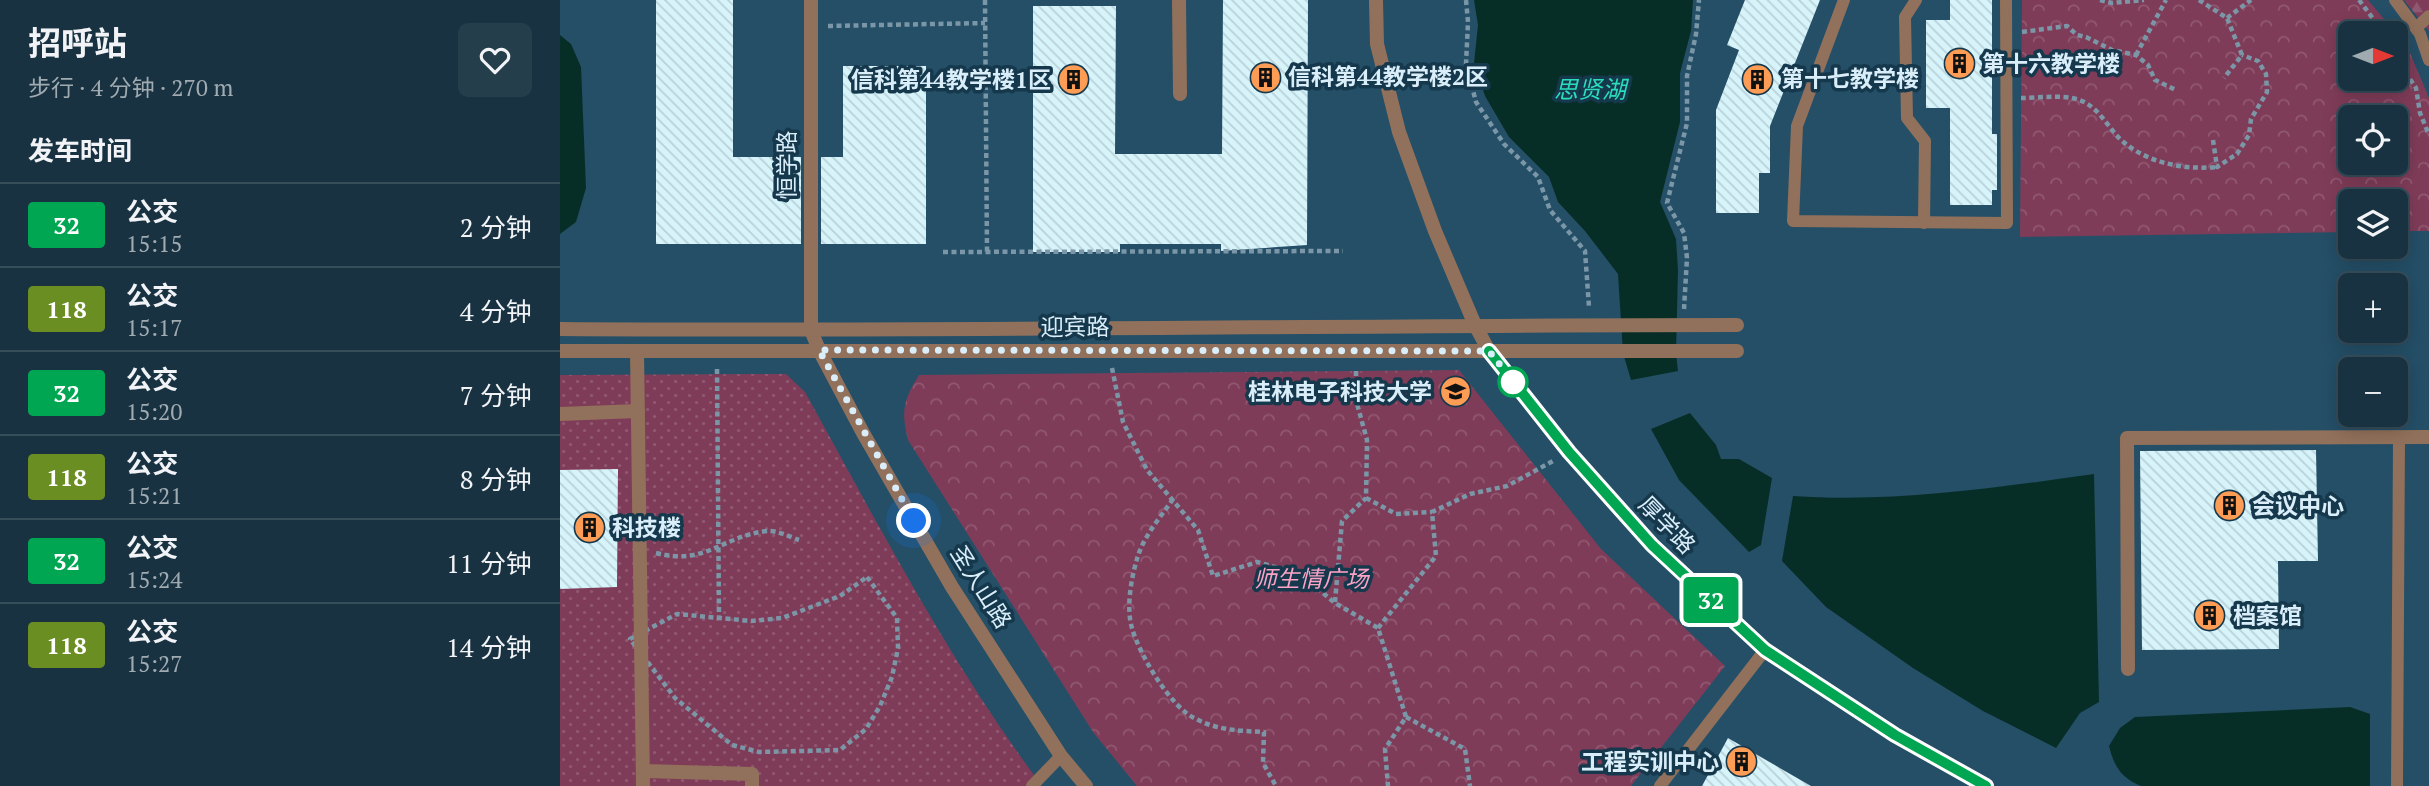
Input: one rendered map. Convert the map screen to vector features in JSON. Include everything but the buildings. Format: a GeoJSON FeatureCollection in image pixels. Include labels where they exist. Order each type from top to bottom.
{"type":"FeatureCollection","features":[{"type":"Feature","properties":{"kind":"street","name":"恒学路"},"geometry":{"type":"LineString","coordinates":[[811,0],[811,330]]}},
{"type":"Feature","properties":{"kind":"street"},"geometry":{"type":"LineString","coordinates":[[1179,0],[1180,94]]}},
{"type":"Feature","properties":{"kind":"street"},"geometry":{"type":"LineString","coordinates":[[1376,0],[1377,44],[1399,132],[1435,231],[1475,324]]}},
{"type":"Feature","properties":{"kind":"street","name":"迎宾路"},"geometry":{"type":"LineString","coordinates":[[560,330],[1475,324],[1737,325]]}},
{"type":"Feature","properties":{"kind":"street","name":"厚学路"},"geometry":{"type":"LineString","coordinates":[[1475,324],[1489,351],[1569,452],[1652,545],[1765,650],[1895,735],[1986,786]]}},
{"type":"Feature","properties":{"kind":"street","name":"圣人山路"},"geometry":{"type":"LineString","coordinates":[[811,330],[863,433],[952,587],[1061,756],[1086,786]]}},
{"type":"Feature","properties":{"kind":"street","name":"迎宾路"},"geometry":{"type":"LineString","coordinates":[[560,351],[1737,351]]}},
{"type":"Feature","properties":{"kind":"street"},"geometry":{"type":"LineString","coordinates":[[637,351],[643,778],[752,774],[752,786]]}},
{"type":"Feature","properties":{"kind":"street"},"geometry":{"type":"LineString","coordinates":[[560,414],[638,411]]}},
{"type":"Feature","properties":{"kind":"street"},"geometry":{"type":"LineString","coordinates":[[2128,669],[2127,438],[2429,437]]}},
{"type":"Feature","properties":{"kind":"lane"},"geometry":{"type":"LineString","coordinates":[[1844,0],[1797,126],[1793,221],[2007,223],[2006,0]]}},
{"type":"Feature","properties":{"kind":"lane"},"geometry":{"type":"LineString","coordinates":[[1916,0],[1905,16],[1907,118],[1925,141],[1924,223]]}},
{"type":"Feature","properties":{"kind":"lane"},"geometry":{"type":"LineString","coordinates":[[2395,0],[2416,28],[2429,60]]}},
{"type":"Feature","properties":{"kind":"lane"},"geometry":{"type":"LineString","coordinates":[[2416,28],[2429,16]]}},
{"type":"Feature","properties":{"kind":"lane"},"geometry":{"type":"LineString","coordinates":[[2397,786],[2399,437]]}},
{"type":"Feature","properties":{"kind":"lane"},"geometry":{"type":"LineString","coordinates":[[1660,786],[1765,650]]}},
{"type":"Feature","properties":{"kind":"lane"},"geometry":{"type":"LineString","coordinates":[[1032,786],[1061,756]]}},
{"type":"Feature","properties":{"kind":"path"},"geometry":{"type":"LineString","coordinates":[[985,0],[987,252]]}},
{"type":"Feature","properties":{"kind":"path"},"geometry":{"type":"LineString","coordinates":[[1466,0],[1466,64],[1476,102],[1504,144],[1538,177],[1550,210],[1585,251],[1590,326]]}},
{"type":"Feature","properties":{"kind":"path"},"geometry":{"type":"LineString","coordinates":[[1683,325],[1686,258],[1684,233],[1667,203],[1686,123],[1686,76],[1696,34],[1699,0]]}},
{"type":"Feature","properties":{"kind":"path"},"geometry":{"type":"LineString","coordinates":[[2101,0],[2112,3],[2143,0]]}},
{"type":"Feature","properties":{"kind":"path"},"geometry":{"type":"LineString","coordinates":[[2137,55],[2166,0]]}},
{"type":"Feature","properties":{"kind":"path"},"geometry":{"type":"LineString","coordinates":[[2006,98],[2073,98],[2088,103],[2120,139],[2137,153],[2178,166],[2197,169],[2217,167],[2236,154],[2249,135],[2251,119],[2267,92],[2266,74],[2258,61],[2242,55],[2227,18],[2199,0]]}},
{"type":"Feature","properties":{"kind":"path"},"geometry":{"type":"LineString","coordinates":[[2227,18],[2251,0]]}},
{"type":"Feature","properties":{"kind":"path"},"geometry":{"type":"LineString","coordinates":[[2359,0],[2375,21]]}},
{"type":"Feature","properties":{"kind":"path"},"geometry":{"type":"LineString","coordinates":[[810,26],[985,23]]}},
{"type":"Feature","properties":{"kind":"path"},"geometry":{"type":"LineString","coordinates":[[2006,34],[2067,26],[2077,35],[2112,50],[2137,55],[2148,65],[2155,80],[2176,90]]}},
{"type":"Feature","properties":{"kind":"path"},"geometry":{"type":"LineString","coordinates":[[2224,78],[2242,55]]}},
{"type":"Feature","properties":{"kind":"path"},"geometry":{"type":"LineString","coordinates":[[2408,76],[2416,88],[2420,113],[2429,135]]}},
{"type":"Feature","properties":{"kind":"path"},"geometry":{"type":"LineString","coordinates":[[2213,141],[2217,167]]}},
{"type":"Feature","properties":{"kind":"path"},"geometry":{"type":"LineString","coordinates":[[943,252],[1343,251]]}},
{"type":"Feature","properties":{"kind":"path"},"geometry":{"type":"LineString","coordinates":[[1108,350],[1124,422],[1147,470],[1198,530],[1213,576],[1257,562],[1300,574],[1335,603],[1378,628],[1406,717],[1465,750],[1470,786]]}},
{"type":"Feature","properties":{"kind":"path"},"geometry":{"type":"LineString","coordinates":[[1335,603],[1342,521],[1366,498],[1367,440],[1356,400],[1356,350]]}},
{"type":"Feature","properties":{"kind":"path"},"geometry":{"type":"LineString","coordinates":[[717,351],[719,618]]}},
{"type":"Feature","properties":{"kind":"path"},"geometry":{"type":"LineString","coordinates":[[1366,498],[1396,514],[1432,512],[1470,494],[1507,486],[1569,452]]}},
{"type":"Feature","properties":{"kind":"path"},"geometry":{"type":"LineString","coordinates":[[1173,499],[1138,556],[1131,589],[1131,626],[1146,661],[1164,690],[1193,719],[1227,730],[1264,733],[1263,763],[1276,786]]}},
{"type":"Feature","properties":{"kind":"path"},"geometry":{"type":"LineString","coordinates":[[1378,628],[1436,556],[1432,512]]}},
{"type":"Feature","properties":{"kind":"path"},"geometry":{"type":"LineString","coordinates":[[653,552],[675,558],[703,554],[736,539],[770,531],[799,540]]}},
{"type":"Feature","properties":{"kind":"path"},"geometry":{"type":"LineString","coordinates":[[867,577],[897,618],[898,648],[892,677],[880,706],[866,729],[840,750],[759,752],[732,745],[704,724],[675,698],[630,639],[677,614],[719,618],[751,621],[782,618],[840,596],[867,577]]}},
{"type":"Feature","properties":{"kind":"path"},"geometry":{"type":"LineString","coordinates":[[1388,786],[1385,749],[1406,717]]}},
{"type":"Feature","properties":{"kind":"shaded area","name":"桂林电子科技大学"},"geometry":{"type":"Polygon","coordinates":[[[560,0],[2429,0],[2429,786],[560,786],[560,0]]]}},
{"type":"Feature","properties":{"kind":"green space"},"geometry":{"type":"Polygon","coordinates":[[[2022,0],[2368,0],[2386,21],[2338,21],[2338,91],[2408,91],[2408,48],[2429,98],[2429,231],[2408,231],[2408,189],[2338,189],[2338,232],[2020,237],[2022,0]]]}},
{"type":"Feature","properties":{"kind":"green space"},"geometry":{"type":"Polygon","coordinates":[[[2404,0],[2429,0],[2429,31],[2404,0]]]}},
{"type":"Feature","properties":{"kind":"green space","name":"师生情广场"},"geometry":{"type":"Polygon","coordinates":[[[1459,370],[1601,549],[1725,666],[1631,786],[1137,786],[1093,732],[908,440],[905,421],[907,399],[919,375],[1459,370]]]}},
{"type":"Feature","properties":{"kind":"green space"},"geometry":{"type":"Polygon","coordinates":[[[786,374],[805,392],[946,643],[1042,786],[560,786],[560,375],[786,374]]]}},
{"type":"Feature","properties":{"kind":"water","name":"思贤湖"},"geometry":{"type":"Polygon","coordinates":[[[1474,0],[1693,0],[1691,31],[1680,73],[1680,122],[1660,202],[1676,239],[1678,371],[1631,380],[1623,353],[1618,274],[1585,231],[1558,202],[1549,177],[1509,137],[1485,96],[1474,63],[1478,25],[1474,0]]]}},
{"type":"Feature","properties":{"kind":"water"},"geometry":{"type":"Polygon","coordinates":[[[560,35],[571,44],[581,67],[586,188],[576,222],[560,234],[560,35]]]}},
{"type":"Feature","properties":{"kind":"water"},"geometry":{"type":"Polygon","coordinates":[[[1690,413],[1716,445],[1721,459],[1739,459],[1772,478],[1761,545],[1749,552],[1679,480],[1651,429],[1690,413]]]}},
{"type":"Feature","properties":{"kind":"water"},"geometry":{"type":"Polygon","coordinates":[[[2094,474],[2099,702],[2080,713],[2056,748],[1983,711],[1913,668],[1826,607],[1782,561],[1793,496],[1906,496],[2094,474]]]}},
{"type":"Feature","properties":{"kind":"water"},"geometry":{"type":"Polygon","coordinates":[[[2350,707],[2370,714],[2370,786],[2141,786],[2119,770],[2109,746],[2120,728],[2135,717],[2350,707]]]}},
{"type":"Feature","properties":{"kind":"bus line","name":"32"},"geometry":{"type":"LineString","coordinates":[[1489,351],[1569,452],[1652,545],[1765,650],[1895,735],[1986,786]]}},
{"type":"Feature","properties":{"kind":"place","name":"第十六教学楼"},"geometry":{"type":"Point","coordinates":[1959,64]}},
{"type":"Feature","properties":{"kind":"place","name":"信科第44教学楼2区"},"geometry":{"type":"Point","coordinates":[1265,77]}},
{"type":"Feature","properties":{"kind":"place","name":"第十七教学楼"},"geometry":{"type":"Point","coordinates":[1758,79]}},
{"type":"Feature","properties":{"kind":"place","name":"信科第44教学楼1区"},"geometry":{"type":"Point","coordinates":[1074,80]}},
{"type":"Feature","properties":{"kind":"place","name":"桂林电子科技大学"},"geometry":{"type":"Point","coordinates":[1455,392]}},
{"type":"Feature","properties":{"kind":"place","name":"会议中心"},"geometry":{"type":"Point","coordinates":[2229,506]}},
{"type":"Feature","properties":{"kind":"place","name":"科技楼"},"geometry":{"type":"Point","coordinates":[589,528]}},
{"type":"Feature","properties":{"kind":"place","name":"档案馆"},"geometry":{"type":"Point","coordinates":[2210,616]}},
{"type":"Feature","properties":{"kind":"place","name":"工程实训中心"},"geometry":{"type":"Point","coordinates":[1742,762]}},
{"type":"Feature","properties":{"kind":"route"},"geometry":{"type":"LineString","coordinates":[[914,521],[819,350],[1489,351],[1521,391],[1513,382]]}}]}
